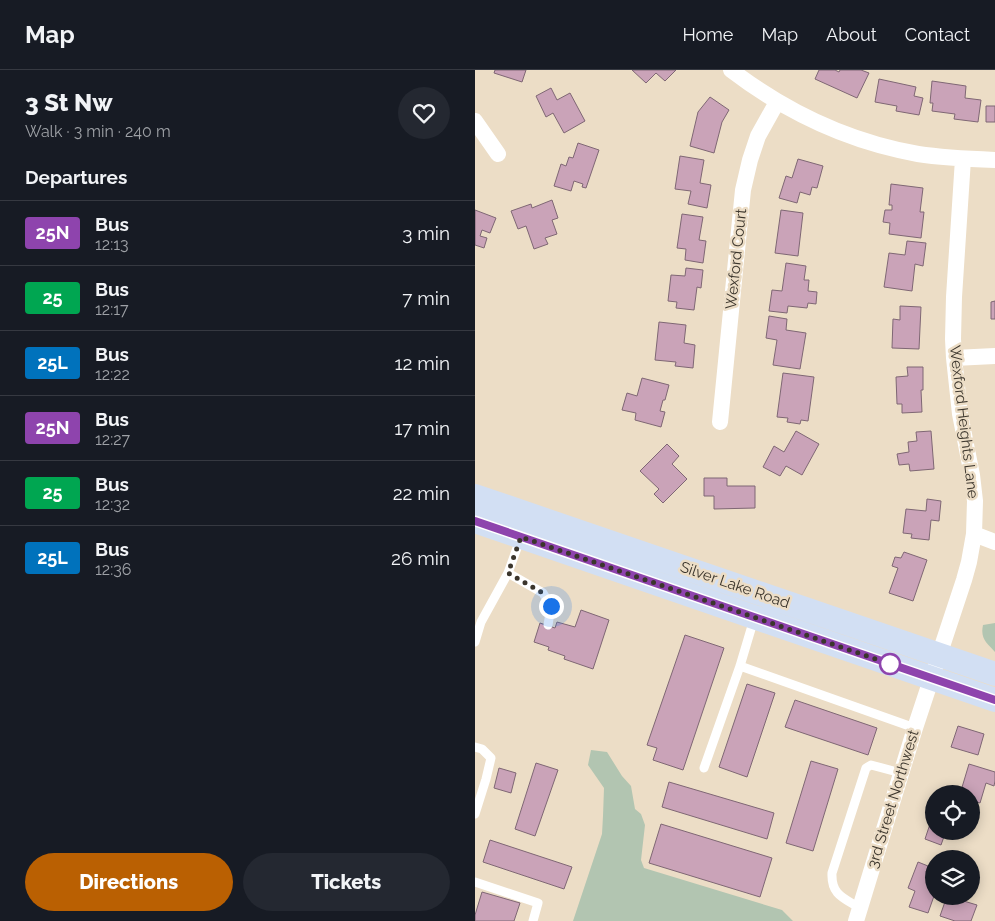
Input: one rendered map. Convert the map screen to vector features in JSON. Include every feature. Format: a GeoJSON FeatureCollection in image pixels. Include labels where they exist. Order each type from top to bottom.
{"type":"FeatureCollection","features":[{"type":"Feature","properties":{"kind":"main road","name":"Silver Lake Road"},"geometry":{"type":"LineString","coordinates":[[475,496],[995,674]]}},
{"type":"Feature","properties":{"kind":"main road"},"geometry":{"type":"LineString","coordinates":[[475,521],[995,700]]}},
{"type":"Feature","properties":{"kind":"street"},"geometry":{"type":"LineString","coordinates":[[731,70],[748,84],[777,102],[804,117],[839,132],[878,145],[918,154],[995,160]]}},
{"type":"Feature","properties":{"kind":"street","name":"Wexford Court"},"geometry":{"type":"LineString","coordinates":[[720,422],[743,190],[749,160],[758,136],[777,102]]}},
{"type":"Feature","properties":{"kind":"street"},"geometry":{"type":"LineString","coordinates":[[475,121],[498,154]]}},
{"type":"Feature","properties":{"kind":"street","name":"Wexford Heights Lane"},"geometry":{"type":"LineString","coordinates":[[931,678],[966,571],[974,534],[975,500],[960,414],[954,358],[954,297],[963,159]]}},
{"type":"Feature","properties":{"kind":"street"},"geometry":{"type":"LineString","coordinates":[[954,358],[995,356]]}},
{"type":"Feature","properties":{"kind":"street"},"geometry":{"type":"LineString","coordinates":[[974,534],[995,542]]}},
{"type":"Feature","properties":{"kind":"street","name":"3rd Street Northwest"},"geometry":{"type":"LineString","coordinates":[[858,915],[931,678]]}},
{"type":"Feature","properties":{"kind":"lane"},"geometry":{"type":"LineString","coordinates":[[475,642],[481,622],[508,573],[521,537]]}},
{"type":"Feature","properties":{"kind":"lane"},"geometry":{"type":"LineString","coordinates":[[508,573],[543,593],[551,606],[547,625]]}},
{"type":"Feature","properties":{"kind":"lane"},"geometry":{"type":"LineString","coordinates":[[704,768],[740,666],[754,618]]}},
{"type":"Feature","properties":{"kind":"lane"},"geometry":{"type":"LineString","coordinates":[[740,666],[915,728]]}},
{"type":"Feature","properties":{"kind":"lane"},"geometry":{"type":"LineString","coordinates":[[475,747],[482,749],[491,758],[475,814]]}},
{"type":"Feature","properties":{"kind":"lane"},"geometry":{"type":"LineString","coordinates":[[858,915],[837,893],[832,883],[832,873],[866,768],[871,765],[901,773]]}},
{"type":"Feature","properties":{"kind":"lane"},"geometry":{"type":"LineString","coordinates":[[475,882],[538,903],[533,921]]}},
{"type":"Feature","properties":{"kind":"green space"},"geometry":{"type":"Polygon","coordinates":[[[995,623],[995,652],[985,640],[982,630],[983,625],[995,623]]]}},
{"type":"Feature","properties":{"kind":"green space"},"geometry":{"type":"Polygon","coordinates":[[[591,750],[607,752],[622,776],[631,786],[635,809],[641,814],[645,825],[641,860],[644,868],[782,910],[793,921],[573,921],[602,834],[604,788],[588,765],[591,750]]]}},
{"type":"Feature","properties":{"kind":"building"},"geometry":{"type":"Polygon","coordinates":[[[495,70],[526,70],[522,82],[494,73],[495,70]]]}},
{"type":"Feature","properties":{"kind":"building"},"geometry":{"type":"Polygon","coordinates":[[[632,70],[676,70],[665,81],[656,73],[646,83],[632,70]]]}},
{"type":"Feature","properties":{"kind":"building"},"geometry":{"type":"Polygon","coordinates":[[[819,70],[835,70],[839,72],[840,70],[861,70],[869,73],[857,98],[815,79],[819,70]]]}},
{"type":"Feature","properties":{"kind":"building"},"geometry":{"type":"Polygon","coordinates":[[[879,79],[916,87],[914,96],[923,98],[919,115],[896,111],[897,106],[875,102],[879,79]]]}},
{"type":"Feature","properties":{"kind":"building"},"geometry":{"type":"Polygon","coordinates":[[[932,81],[966,86],[965,98],[981,100],[978,122],[954,119],[955,114],[932,111],[933,103],[930,103],[932,81]]]}},
{"type":"Feature","properties":{"kind":"building"},"geometry":{"type":"Polygon","coordinates":[[[551,88],[557,100],[570,93],[585,121],[564,133],[553,113],[546,117],[536,96],[551,88]]]}},
{"type":"Feature","properties":{"kind":"building"},"geometry":{"type":"Polygon","coordinates":[[[710,97],[729,110],[722,122],[714,153],[690,146],[698,112],[710,97]]]}},
{"type":"Feature","properties":{"kind":"building"},"geometry":{"type":"Polygon","coordinates":[[[986,106],[995,106],[995,122],[986,122],[986,106]]]}},
{"type":"Feature","properties":{"kind":"building"},"geometry":{"type":"Polygon","coordinates":[[[578,143],[599,150],[586,188],[582,187],[583,184],[574,181],[571,191],[554,186],[561,164],[566,166],[569,157],[573,158],[578,143]]]}},
{"type":"Feature","properties":{"kind":"building"},"geometry":{"type":"Polygon","coordinates":[[[680,156],[704,160],[700,183],[711,185],[707,208],[688,204],[691,191],[675,189],[680,156]]]}},
{"type":"Feature","properties":{"kind":"building"},"geometry":{"type":"Polygon","coordinates":[[[798,159],[823,166],[817,188],[812,187],[810,195],[800,192],[797,203],[779,198],[786,176],[792,178],[798,159]]]}},
{"type":"Feature","properties":{"kind":"building"},"geometry":{"type":"Polygon","coordinates":[[[891,184],[923,188],[920,212],[924,212],[921,238],[889,234],[890,223],[883,222],[885,210],[892,210],[892,205],[889,205],[891,184]]]}},
{"type":"Feature","properties":{"kind":"building"},"geometry":{"type":"Polygon","coordinates":[[[552,200],[558,218],[552,220],[557,234],[545,238],[548,244],[534,249],[526,226],[518,229],[511,211],[531,204],[532,208],[552,200]]]}},
{"type":"Feature","properties":{"kind":"building"},"geometry":{"type":"Polygon","coordinates":[[[475,210],[496,218],[490,233],[482,230],[480,236],[487,238],[484,248],[475,245],[475,210]]]}},
{"type":"Feature","properties":{"kind":"building"},"geometry":{"type":"Polygon","coordinates":[[[781,210],[803,213],[798,256],[775,253],[781,210]]]}},
{"type":"Feature","properties":{"kind":"building"},"geometry":{"type":"Polygon","coordinates":[[[682,214],[703,217],[699,240],[706,241],[703,263],[685,260],[686,249],[677,248],[682,214]]]}},
{"type":"Feature","properties":{"kind":"building"},"geometry":{"type":"Polygon","coordinates":[[[907,241],[926,243],[923,266],[915,264],[912,291],[884,287],[889,253],[905,255],[907,241]]]}},
{"type":"Feature","properties":{"kind":"building"},"geometry":{"type":"Polygon","coordinates":[[[786,263],[806,266],[804,280],[809,280],[808,291],[817,292],[816,304],[808,303],[807,308],[788,306],[787,313],[769,311],[772,290],[782,291],[786,263]]]}},
{"type":"Feature","properties":{"kind":"building"},"geometry":{"type":"Polygon","coordinates":[[[686,268],[703,270],[701,288],[697,287],[694,310],[676,308],[677,302],[668,301],[671,275],[685,276],[686,268]]]}},
{"type":"Feature","properties":{"kind":"building"},"geometry":{"type":"Polygon","coordinates":[[[995,301],[995,319],[991,319],[991,302],[995,301]]]}},
{"type":"Feature","properties":{"kind":"building"},"geometry":{"type":"Polygon","coordinates":[[[900,306],[921,307],[919,349],[892,348],[893,319],[900,320],[900,306]]]}},
{"type":"Feature","properties":{"kind":"building"},"geometry":{"type":"Polygon","coordinates":[[[769,316],[787,319],[786,330],[806,333],[800,369],[773,365],[777,340],[766,338],[769,316]]]}},
{"type":"Feature","properties":{"kind":"building"},"geometry":{"type":"Polygon","coordinates":[[[659,322],[686,325],[684,343],[695,345],[693,368],[675,366],[676,362],[655,360],[659,322]]]}},
{"type":"Feature","properties":{"kind":"building"},"geometry":{"type":"Polygon","coordinates":[[[907,367],[923,367],[922,412],[902,413],[902,404],[897,404],[896,377],[908,376],[907,367]]]}},
{"type":"Feature","properties":{"kind":"building"},"geometry":{"type":"Polygon","coordinates":[[[783,373],[814,377],[808,421],[801,420],[800,424],[787,422],[788,418],[777,417],[783,373]]]}},
{"type":"Feature","properties":{"kind":"building"},"geometry":{"type":"Polygon","coordinates":[[[642,378],[669,385],[660,411],[665,412],[661,427],[635,420],[636,413],[622,410],[627,393],[637,396],[642,378]]]}},
{"type":"Feature","properties":{"kind":"building"},"geometry":{"type":"Polygon","coordinates":[[[796,431],[819,444],[802,475],[786,466],[780,476],[763,467],[774,446],[784,452],[796,431]]]}},
{"type":"Feature","properties":{"kind":"building"},"geometry":{"type":"Polygon","coordinates":[[[931,431],[934,469],[910,471],[909,464],[899,465],[897,454],[909,452],[908,442],[917,441],[916,432],[931,431]]]}},
{"type":"Feature","properties":{"kind":"building"},"geometry":{"type":"Polygon","coordinates":[[[667,444],[679,456],[672,464],[687,479],[663,503],[654,494],[659,489],[640,471],[667,444]]]}},
{"type":"Feature","properties":{"kind":"building"},"geometry":{"type":"Polygon","coordinates":[[[704,478],[727,478],[727,486],[755,486],[755,508],[714,509],[714,496],[704,496],[704,478]]]}},
{"type":"Feature","properties":{"kind":"building"},"geometry":{"type":"Polygon","coordinates":[[[927,499],[941,501],[939,521],[931,520],[929,540],[911,538],[912,534],[903,533],[906,509],[926,511],[927,499]]]}},
{"type":"Feature","properties":{"kind":"building"},"geometry":{"type":"Polygon","coordinates":[[[904,552],[927,560],[913,601],[889,593],[898,568],[892,566],[895,557],[901,558],[904,552]]]}},
{"type":"Feature","properties":{"kind":"building"},"geometry":{"type":"Polygon","coordinates":[[[581,610],[609,620],[593,669],[564,659],[565,656],[548,650],[549,647],[534,642],[540,623],[555,628],[557,622],[575,627],[581,610]]]}},
{"type":"Feature","properties":{"kind":"building"},"geometry":{"type":"Polygon","coordinates":[[[685,635],[724,648],[683,770],[653,760],[657,748],[647,745],[685,635]]]}},
{"type":"Feature","properties":{"kind":"building"},"geometry":{"type":"Polygon","coordinates":[[[747,684],[775,693],[747,777],[719,767],[747,684]]]}},
{"type":"Feature","properties":{"kind":"building"},"geometry":{"type":"Polygon","coordinates":[[[795,700],[877,728],[868,755],[785,727],[795,700]]]}},
{"type":"Feature","properties":{"kind":"building"},"geometry":{"type":"Polygon","coordinates":[[[958,726],[984,734],[978,755],[951,747],[958,726]]]}},
{"type":"Feature","properties":{"kind":"building"},"geometry":{"type":"Polygon","coordinates":[[[811,761],[838,769],[813,851],[786,843],[811,761]]]}},
{"type":"Feature","properties":{"kind":"building"},"geometry":{"type":"Polygon","coordinates":[[[536,763],[558,770],[535,836],[515,829],[536,763]]]}},
{"type":"Feature","properties":{"kind":"building"},"geometry":{"type":"Polygon","coordinates":[[[969,764],[995,772],[994,786],[986,783],[980,803],[980,785],[963,785],[969,764]]]}},
{"type":"Feature","properties":{"kind":"building"},"geometry":{"type":"Polygon","coordinates":[[[499,768],[516,773],[511,793],[494,788],[499,768]]]}},
{"type":"Feature","properties":{"kind":"building"},"geometry":{"type":"Polygon","coordinates":[[[669,782],[774,813],[767,839],[662,807],[669,782]]]}},
{"type":"Feature","properties":{"kind":"building"},"geometry":{"type":"Polygon","coordinates":[[[661,824],[772,858],[760,897],[649,863],[661,824]]]}},
{"type":"Feature","properties":{"kind":"building"},"geometry":{"type":"Polygon","coordinates":[[[490,840],[572,867],[564,889],[483,862],[490,840]]]}},
{"type":"Feature","properties":{"kind":"building"},"geometry":{"type":"Polygon","coordinates":[[[928,840],[943,840],[941,845],[928,840]]]}},
{"type":"Feature","properties":{"kind":"building"},"geometry":{"type":"Polygon","coordinates":[[[918,862],[925,865],[925,905],[931,905],[928,913],[909,907],[915,891],[908,888],[918,862]]]}},
{"type":"Feature","properties":{"kind":"building"},"geometry":{"type":"Polygon","coordinates":[[[482,892],[520,903],[514,921],[475,921],[482,892]]]}},
{"type":"Feature","properties":{"kind":"building"},"geometry":{"type":"Polygon","coordinates":[[[944,905],[977,905],[971,921],[955,921],[940,916],[944,905]]]}},
{"type":"Feature","properties":{"kind":"bus line","name":"25N"},"geometry":{"type":"LineString","coordinates":[[475,521],[995,700]]}},
{"type":"Feature","properties":{"kind":"route"},"geometry":{"type":"LineString","coordinates":[[551,606],[543,593],[508,573],[521,537],[896,666],[890,664]]}}]}
